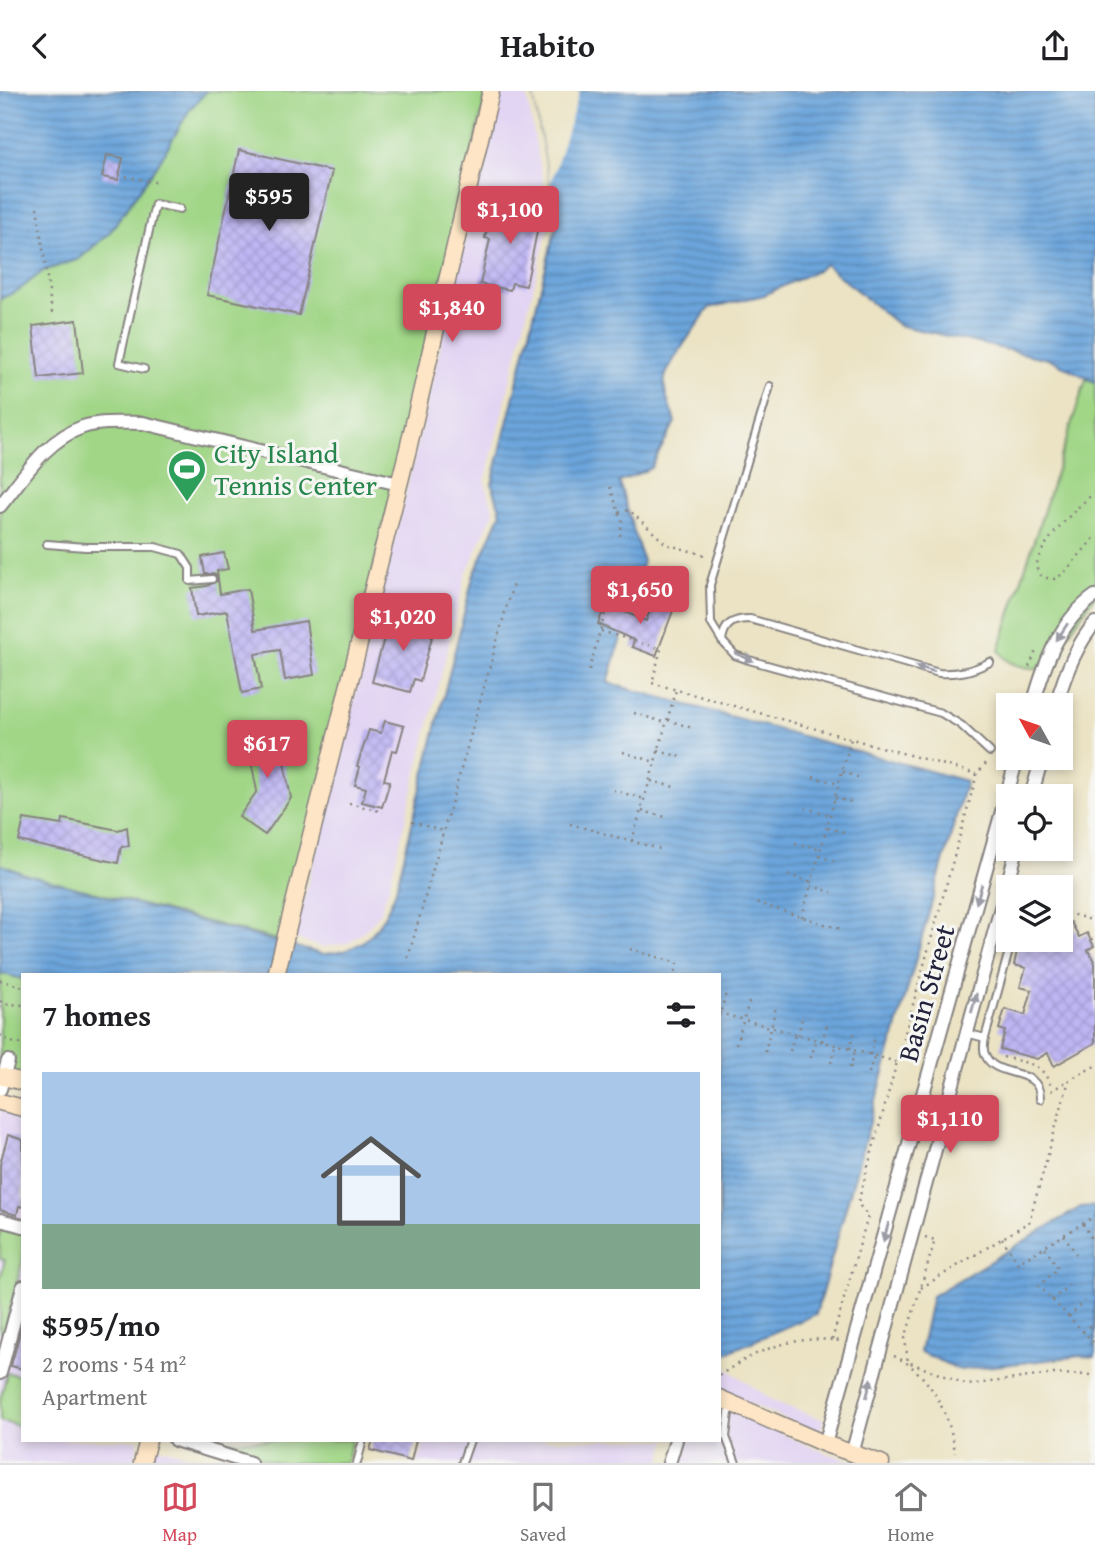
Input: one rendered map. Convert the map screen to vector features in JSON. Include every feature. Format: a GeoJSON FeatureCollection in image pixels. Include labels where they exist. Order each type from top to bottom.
{"type":"FeatureCollection","features":[{"type":"Feature","properties":{"kind":"street"},"geometry":{"type":"LineString","coordinates":[[277,973],[442,311],[491,91]]}},
{"type":"Feature","properties":{"kind":"street"},"geometry":{"type":"LineString","coordinates":[[0,506],[38,457],[62,437],[84,426],[101,424],[143,423],[399,484]]}},
{"type":"Feature","properties":{"kind":"street"},"geometry":{"type":"LineString","coordinates":[[1036,693],[1063,630],[1095,596]]}},
{"type":"Feature","properties":{"kind":"street"},"geometry":{"type":"LineString","coordinates":[[1061,693],[1072,660],[1095,623]]}},
{"type":"Feature","properties":{"kind":"street"},"geometry":{"type":"LineString","coordinates":[[1041,676],[1064,684]]}},
{"type":"Feature","properties":{"kind":"street","name":"Basin Street"},"geometry":{"type":"LineString","coordinates":[[825,1444],[996,840]]}},
{"type":"Feature","properties":{"kind":"street","name":"Basin Street"},"geometry":{"type":"LineString","coordinates":[[852,1454],[1014,861]]}},
{"type":"Feature","properties":{"kind":"street"},"geometry":{"type":"LineString","coordinates":[[967,938],[991,943]]}},
{"type":"Feature","properties":{"kind":"street"},"geometry":{"type":"LineString","coordinates":[[944,1022],[967,1031]]}},
{"type":"Feature","properties":{"kind":"street"},"geometry":{"type":"LineString","coordinates":[[3,1076],[21,1081]]}},
{"type":"Feature","properties":{"kind":"street"},"geometry":{"type":"LineString","coordinates":[[0,1102],[21,1107]]}},
{"type":"Feature","properties":{"kind":"street"},"geometry":{"type":"LineString","coordinates":[[892,1207],[917,1212]]}},
{"type":"Feature","properties":{"kind":"street"},"geometry":{"type":"LineString","coordinates":[[0,1220],[21,1225]]}},
{"type":"Feature","properties":{"kind":"street"},"geometry":{"type":"LineString","coordinates":[[0,1373],[21,1294]]}},
{"type":"Feature","properties":{"kind":"street"},"geometry":{"type":"LineString","coordinates":[[725,1401],[825,1444],[881,1463]]}},
{"type":"Feature","properties":{"kind":"street"},"geometry":{"type":"LineString","coordinates":[[142,1463],[147,1442]]}},
{"type":"Feature","properties":{"kind":"street"},"geometry":{"type":"LineString","coordinates":[[182,1442],[250,1463]]}},
{"type":"Feature","properties":{"kind":"street"},"geometry":{"type":"LineString","coordinates":[[669,1463],[675,1442]]}},
{"type":"Feature","properties":{"kind":"lane"},"geometry":{"type":"LineString","coordinates":[[144,369],[119,363],[155,204],[180,209]]}},
{"type":"Feature","properties":{"kind":"lane"},"geometry":{"type":"LineString","coordinates":[[770,386],[710,585],[711,623],[735,655],[941,713],[961,725],[989,756]]}},
{"type":"Feature","properties":{"kind":"lane"},"geometry":{"type":"LineString","coordinates":[[47,544],[155,547],[181,554],[190,568],[190,581],[212,579]]}},
{"type":"Feature","properties":{"kind":"lane"},"geometry":{"type":"LineString","coordinates":[[722,641],[725,628],[730,622],[750,619],[939,673],[972,671],[990,662]]}},
{"type":"Feature","properties":{"kind":"lane"},"geometry":{"type":"LineString","coordinates":[[991,943],[996,944]]}},
{"type":"Feature","properties":{"kind":"lane"},"geometry":{"type":"LineString","coordinates":[[1008,952],[985,1038],[984,1054],[996,1067],[1030,1077],[1037,1084],[1041,1098]]}},
{"type":"Feature","properties":{"kind":"lane"},"geometry":{"type":"LineString","coordinates":[[967,1031],[985,1038]]}},
{"type":"Feature","properties":{"kind":"lane"},"geometry":{"type":"LineString","coordinates":[[725,1401],[726,1437],[736,1463]]}},
{"type":"Feature","properties":{"kind":"lane"},"geometry":{"type":"LineString","coordinates":[[357,1463],[362,1442]]}},
{"type":"Feature","properties":{"kind":"lane"},"geometry":{"type":"LineString","coordinates":[[462,1463],[469,1442]]}},
{"type":"Feature","properties":{"kind":"path"},"geometry":{"type":"LineString","coordinates":[[119,175],[160,183]]}},
{"type":"Feature","properties":{"kind":"path"},"geometry":{"type":"LineString","coordinates":[[37,207],[52,313]]}},
{"type":"Feature","properties":{"kind":"path"},"geometry":{"type":"LineString","coordinates":[[610,487],[622,521],[620,537]]}},
{"type":"Feature","properties":{"kind":"path"},"geometry":{"type":"LineString","coordinates":[[1095,492],[1080,504],[1051,537],[1039,555],[1037,572],[1054,579],[1063,574],[1095,537]]}},
{"type":"Feature","properties":{"kind":"path"},"geometry":{"type":"LineString","coordinates":[[619,512],[629,510],[666,544],[718,559]]}},
{"type":"Feature","properties":{"kind":"path"},"geometry":{"type":"LineString","coordinates":[[589,670],[614,582]]}},
{"type":"Feature","properties":{"kind":"path"},"geometry":{"type":"LineString","coordinates":[[408,958],[513,584]]}},
{"type":"Feature","properties":{"kind":"path"},"geometry":{"type":"LineString","coordinates":[[601,631],[661,649],[652,683],[977,773]]}},
{"type":"Feature","properties":{"kind":"path"},"geometry":{"type":"LineString","coordinates":[[632,841],[676,690]]}},
{"type":"Feature","properties":{"kind":"path"},"geometry":{"type":"LineString","coordinates":[[634,713],[692,728]]}},
{"type":"Feature","properties":{"kind":"path"},"geometry":{"type":"LineString","coordinates":[[802,917],[851,739]]}},
{"type":"Feature","properties":{"kind":"path"},"geometry":{"type":"LineString","coordinates":[[658,751],[682,757]]}},
{"type":"Feature","properties":{"kind":"path"},"geometry":{"type":"LineString","coordinates":[[623,752],[655,762]]}},
{"type":"Feature","properties":{"kind":"path"},"geometry":{"type":"LineString","coordinates":[[832,1340],[868,1216],[860,1206],[859,1199],[977,773],[989,756]]}},
{"type":"Feature","properties":{"kind":"path"},"geometry":{"type":"LineString","coordinates":[[842,772],[860,778]]}},
{"type":"Feature","properties":{"kind":"path"},"geometry":{"type":"LineString","coordinates":[[813,777],[839,784]]}},
{"type":"Feature","properties":{"kind":"path"},"geometry":{"type":"LineString","coordinates":[[650,780],[674,787]]}},
{"type":"Feature","properties":{"kind":"path"},"geometry":{"type":"LineString","coordinates":[[613,790],[644,799]]}},
{"type":"Feature","properties":{"kind":"path"},"geometry":{"type":"LineString","coordinates":[[835,798],[855,803]]}},
{"type":"Feature","properties":{"kind":"path"},"geometry":{"type":"LineString","coordinates":[[349,803],[383,812]]}},
{"type":"Feature","properties":{"kind":"path"},"geometry":{"type":"LineString","coordinates":[[805,808],[830,815]]}},
{"type":"Feature","properties":{"kind":"path"},"geometry":{"type":"LineString","coordinates":[[641,811],[666,817]]}},
{"type":"Feature","properties":{"kind":"path"},"geometry":{"type":"LineString","coordinates":[[412,822],[444,831]]}},
{"type":"Feature","properties":{"kind":"path"},"geometry":{"type":"LineString","coordinates":[[570,824],[660,849]]}},
{"type":"Feature","properties":{"kind":"path"},"geometry":{"type":"LineString","coordinates":[[827,827],[845,832]]}},
{"type":"Feature","properties":{"kind":"path"},"geometry":{"type":"LineString","coordinates":[[795,843],[821,849]]}},
{"type":"Feature","properties":{"kind":"path"},"geometry":{"type":"LineString","coordinates":[[819,856],[838,862]]}},
{"type":"Feature","properties":{"kind":"path"},"geometry":{"type":"LineString","coordinates":[[788,875],[832,892]]}},
{"type":"Feature","properties":{"kind":"path"},"geometry":{"type":"LineString","coordinates":[[757,903],[844,930]]}},
{"type":"Feature","properties":{"kind":"path"},"geometry":{"type":"LineString","coordinates":[[1073,915],[1095,921]]}},
{"type":"Feature","properties":{"kind":"path"},"geometry":{"type":"LineString","coordinates":[[1091,940],[1095,936]]}},
{"type":"Feature","properties":{"kind":"path"},"geometry":{"type":"LineString","coordinates":[[630,949],[677,963],[674,973]]}},
{"type":"Feature","properties":{"kind":"path"},"geometry":{"type":"LineString","coordinates":[[0,981],[21,986]]}},
{"type":"Feature","properties":{"kind":"path"},"geometry":{"type":"LineString","coordinates":[[721,1010],[726,993]]}},
{"type":"Feature","properties":{"kind":"path"},"geometry":{"type":"LineString","coordinates":[[736,1044],[750,999]]}},
{"type":"Feature","properties":{"kind":"path"},"geometry":{"type":"LineString","coordinates":[[0,1001],[21,1005]]}},
{"type":"Feature","properties":{"kind":"path"},"geometry":{"type":"LineString","coordinates":[[0,1007],[6,1004]]}},
{"type":"Feature","properties":{"kind":"path"},"geometry":{"type":"LineString","coordinates":[[765,1052],[776,1007]]}},
{"type":"Feature","properties":{"kind":"path"},"geometry":{"type":"LineString","coordinates":[[721,1014],[897,1062]]}},
{"type":"Feature","properties":{"kind":"path"},"geometry":{"type":"LineString","coordinates":[[790,1051],[803,1014]]}},
{"type":"Feature","properties":{"kind":"path"},"geometry":{"type":"LineString","coordinates":[[822,1041],[828,1022]]}},
{"type":"Feature","properties":{"kind":"path"},"geometry":{"type":"LineString","coordinates":[[850,1049],[855,1029]]}},
{"type":"Feature","properties":{"kind":"path"},"geometry":{"type":"LineString","coordinates":[[0,1035],[11,1042],[21,1044]]}},
{"type":"Feature","properties":{"kind":"path"},"geometry":{"type":"LineString","coordinates":[[869,1073],[875,1037]]}},
{"type":"Feature","properties":{"kind":"path"},"geometry":{"type":"LineString","coordinates":[[811,1058],[817,1040]]}},
{"type":"Feature","properties":{"kind":"path"},"geometry":{"type":"LineString","coordinates":[[831,1063],[836,1045]]}},
{"type":"Feature","properties":{"kind":"path"},"geometry":{"type":"LineString","coordinates":[[850,1068],[855,1051]]}},
{"type":"Feature","properties":{"kind":"path"},"geometry":{"type":"LineString","coordinates":[[992,1054],[1039,1067],[1046,1073],[1052,1090]]}},
{"type":"Feature","properties":{"kind":"path"},"geometry":{"type":"LineString","coordinates":[[1041,1098],[1095,1066]]}},
{"type":"Feature","properties":{"kind":"path"},"geometry":{"type":"LineString","coordinates":[[921,1288],[1029,1222],[1069,1080]]}},
{"type":"Feature","properties":{"kind":"path"},"geometry":{"type":"LineString","coordinates":[[1002,1238],[1018,1263],[1095,1216]]}},
{"type":"Feature","properties":{"kind":"path"},"geometry":{"type":"LineString","coordinates":[[1083,1224],[1094,1242]]}},
{"type":"Feature","properties":{"kind":"path"},"geometry":{"type":"LineString","coordinates":[[1065,1235],[1076,1254]]}},
{"type":"Feature","properties":{"kind":"path"},"geometry":{"type":"LineString","coordinates":[[935,1240],[905,1339],[908,1362],[942,1408],[953,1438],[955,1453]]}},
{"type":"Feature","properties":{"kind":"path"},"geometry":{"type":"LineString","coordinates":[[1045,1248],[1058,1268],[1039,1286],[1095,1344]]}},
{"type":"Feature","properties":{"kind":"path"},"geometry":{"type":"LineString","coordinates":[[1052,1300],[1069,1285]]}},
{"type":"Feature","properties":{"kind":"path"},"geometry":{"type":"LineString","coordinates":[[1069,1317],[1084,1301]]}},
{"type":"Feature","properties":{"kind":"path"},"geometry":{"type":"LineString","coordinates":[[1083,1332],[1095,1321]]}},
{"type":"Feature","properties":{"kind":"path"},"geometry":{"type":"LineString","coordinates":[[721,1375],[744,1359],[777,1345],[795,1341],[847,1342]]}},
{"type":"Feature","properties":{"kind":"path"},"geometry":{"type":"LineString","coordinates":[[887,1353],[968,1385],[1053,1374],[1095,1375]]}},
{"type":"Feature","properties":{"kind":"shaded area"},"geometry":{"type":"Polygon","coordinates":[[[500,91],[526,91],[550,221],[485,482],[494,512],[466,574],[388,891],[380,912],[371,925],[349,943],[322,947],[294,938],[406,493],[500,91]]]}},
{"type":"Feature","properties":{"kind":"shaded area"},"geometry":{"type":"Polygon","coordinates":[[[0,1110],[21,1115],[21,1442],[139,1442],[133,1463],[0,1463],[0,1110]]]}},
{"type":"Feature","properties":{"kind":"shaded area"},"geometry":{"type":"Polygon","coordinates":[[[726,1368],[775,1402],[824,1420],[819,1434],[721,1391],[721,1370],[726,1368]]]}},
{"type":"Feature","properties":{"kind":"shaded area"},"geometry":{"type":"Polygon","coordinates":[[[721,1407],[816,1449],[856,1463],[678,1463],[684,1442],[721,1442],[721,1407]]]}},
{"type":"Feature","properties":{"kind":"shaded area"},"geometry":{"type":"Polygon","coordinates":[[[424,1442],[666,1442],[660,1463],[418,1463],[424,1442]]]}},
{"type":"Feature","properties":{"kind":"shaded area"},"geometry":{"type":"Polygon","coordinates":[[[155,1446],[215,1463],[150,1463],[155,1446]]]}},
{"type":"Feature","properties":{"kind":"green space"},"geometry":{"type":"Polygon","coordinates":[[[207,91],[487,91],[285,942],[24,874],[0,864],[0,299],[19,290],[43,271],[79,259],[109,233],[158,164],[190,109],[207,91]]]}},
{"type":"Feature","properties":{"kind":"green space"},"geometry":{"type":"Polygon","coordinates":[[[1086,379],[1095,382],[1095,596],[1043,670],[1023,667],[1007,660],[999,650],[1086,379]]]}},
{"type":"Feature","properties":{"kind":"green space"},"geometry":{"type":"Polygon","coordinates":[[[0,973],[21,978],[21,1081],[0,1076],[0,973]]]}},
{"type":"Feature","properties":{"kind":"green space"},"geometry":{"type":"Polygon","coordinates":[[[0,1227],[21,1232],[21,1267],[4,1333],[0,1332],[0,1278],[5,1260],[0,1259],[0,1227]]]}},
{"type":"Feature","properties":{"kind":"green space"},"geometry":{"type":"Polygon","coordinates":[[[7,1373],[21,1376],[21,1426],[0,1421],[0,1400],[7,1373]]]}},
{"type":"Feature","properties":{"kind":"green space"},"geometry":{"type":"Polygon","coordinates":[[[228,1442],[352,1442],[347,1463],[277,1463],[226,1448],[228,1442]]]}},
{"type":"Feature","properties":{"kind":"water"},"geometry":{"type":"Polygon","coordinates":[[[0,91],[207,91],[190,109],[158,164],[109,233],[79,259],[43,271],[19,290],[0,299],[0,91]]]}},
{"type":"Feature","properties":{"kind":"water"},"geometry":{"type":"Polygon","coordinates":[[[533,91],[1095,91],[1095,382],[1052,360],[898,325],[825,264],[818,270],[764,295],[709,308],[667,371],[664,383],[675,422],[651,468],[619,482],[643,561],[608,683],[966,781],[816,1314],[721,1355],[721,973],[21,973],[21,978],[0,973],[0,864],[24,874],[322,954],[360,944],[377,928],[395,893],[473,577],[501,513],[492,484],[557,222],[533,91]]]}},
{"type":"Feature","properties":{"kind":"water"},"geometry":{"type":"Polygon","coordinates":[[[1095,1206],[1095,1357],[1081,1356],[960,1370],[920,1352],[932,1296],[1081,1207],[1095,1206]]]}},
{"type":"Feature","properties":{"kind":"pier"},"geometry":{"type":"Polygon","coordinates":[[[533,91],[580,91],[550,185],[533,91]]]}},
{"type":"Feature","properties":{"kind":"building"},"geometry":{"type":"Polygon","coordinates":[[[239,150],[332,171],[299,315],[207,295],[239,150]]]}},
{"type":"Feature","properties":{"kind":"building"},"geometry":{"type":"Polygon","coordinates":[[[107,155],[123,158],[118,180],[102,177],[107,155]]]}},
{"type":"Feature","properties":{"kind":"building"},"geometry":{"type":"Polygon","coordinates":[[[504,205],[541,212],[526,286],[512,283],[510,290],[480,284],[490,239],[485,238],[491,206],[503,209],[504,205]]]}},
{"type":"Feature","properties":{"kind":"building"},"geometry":{"type":"Polygon","coordinates":[[[77,320],[83,373],[39,378],[33,326],[77,320]]]}},
{"type":"Feature","properties":{"kind":"building"},"geometry":{"type":"Polygon","coordinates":[[[224,553],[228,569],[217,571],[220,594],[248,589],[255,630],[306,621],[314,675],[285,680],[280,650],[255,654],[261,689],[242,693],[227,611],[196,616],[192,588],[207,586],[217,581],[215,574],[205,574],[202,557],[224,553]]]}},
{"type":"Feature","properties":{"kind":"building"},"geometry":{"type":"Polygon","coordinates":[[[653,601],[674,608],[656,656],[632,647],[634,640],[598,624],[606,604],[646,621],[653,601]]]}},
{"type":"Feature","properties":{"kind":"building"},"geometry":{"type":"Polygon","coordinates":[[[391,613],[430,623],[428,632],[433,633],[420,681],[414,679],[410,692],[372,682],[391,613]]]}},
{"type":"Feature","properties":{"kind":"building"},"geometry":{"type":"Polygon","coordinates":[[[385,721],[404,726],[397,751],[392,750],[384,780],[390,781],[382,807],[362,802],[366,788],[355,785],[360,767],[357,766],[369,730],[381,733],[385,721]]]}},
{"type":"Feature","properties":{"kind":"building"},"geometry":{"type":"Polygon","coordinates":[[[277,727],[291,798],[265,835],[239,817],[257,791],[246,734],[277,727]]]}},
{"type":"Feature","properties":{"kind":"building"},"geometry":{"type":"Polygon","coordinates":[[[24,819],[62,825],[63,819],[118,830],[127,827],[129,846],[121,847],[118,863],[19,841],[24,819]]]}},
{"type":"Feature","properties":{"kind":"building"},"geometry":{"type":"Polygon","coordinates":[[[1073,926],[1079,937],[1087,933],[1094,946],[1088,950],[1095,963],[1095,1043],[1054,1066],[1048,1053],[1037,1059],[1000,1049],[1005,1031],[999,1029],[1005,1009],[1025,1015],[1032,990],[1020,987],[1026,968],[1014,965],[1017,952],[1073,952],[1073,926]]]}},
{"type":"Feature","properties":{"kind":"building"},"geometry":{"type":"Polygon","coordinates":[[[8,1135],[21,1139],[21,1206],[17,1215],[0,1210],[0,1164],[8,1135]]]}},
{"type":"Feature","properties":{"kind":"building"},"geometry":{"type":"Polygon","coordinates":[[[21,1329],[21,1368],[11,1366],[21,1329]]]}},
{"type":"Feature","properties":{"kind":"building"},"geometry":{"type":"Polygon","coordinates":[[[372,1442],[416,1442],[411,1461],[370,1450],[372,1442]]]}},
{"type":"Feature","properties":{"kind":"place","name":"City Island Tennis Center"},"geometry":{"type":"Point","coordinates":[187,503]}}]}
